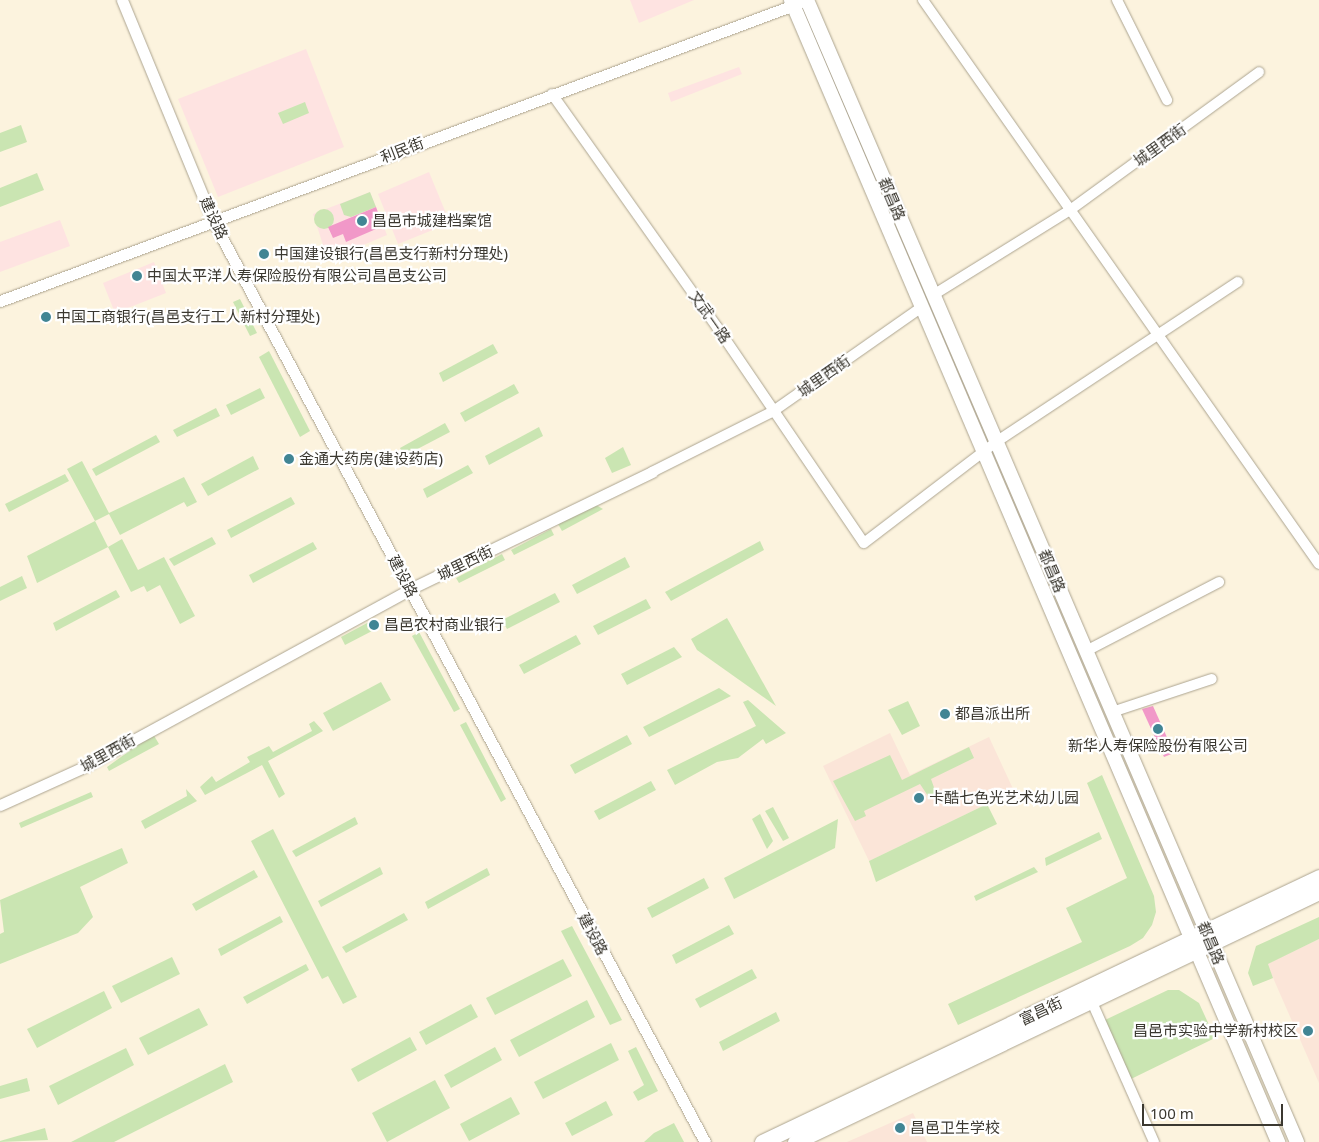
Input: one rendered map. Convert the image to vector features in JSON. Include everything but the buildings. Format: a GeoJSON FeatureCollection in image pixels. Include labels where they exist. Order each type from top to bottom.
{"type":"FeatureCollection","features":[{"type":"Feature","properties":{"kind":"main road","name":"都昌路"},"geometry":{"type":"LineString","coordinates":[[799,1],[933,295],[1297,1142]]}},
{"type":"Feature","properties":{"kind":"main road","name":"都昌路"},"geometry":{"type":"LineString","coordinates":[[799,1],[922,307],[1278,1142]]}},
{"type":"Feature","properties":{"kind":"main road","name":"富昌街"},"geometry":{"type":"LineString","coordinates":[[1209,939],[1319,877]]}},
{"type":"Feature","properties":{"kind":"main road","name":"富昌街"},"geometry":{"type":"LineString","coordinates":[[762,1142],[1209,939],[1319,892]]}},
{"type":"Feature","properties":{"kind":"main road","name":"富昌街"},"geometry":{"type":"LineString","coordinates":[[795,1142],[1092,1002],[1194,946]]}},
{"type":"Feature","properties":{"kind":"street","name":"建设路"},"geometry":{"type":"LineString","coordinates":[[122,0],[213,221],[705,1142]]}},
{"type":"Feature","properties":{"kind":"street"},"geometry":{"type":"LineString","coordinates":[[923,0],[1157,338],[1319,564]]}},
{"type":"Feature","properties":{"kind":"street"},"geometry":{"type":"LineString","coordinates":[[1117,0],[1167,100]]}},
{"type":"Feature","properties":{"kind":"street","name":"利民街"},"geometry":{"type":"LineString","coordinates":[[0,301],[799,1]]}},
{"type":"Feature","properties":{"kind":"street","name":"城里西街"},"geometry":{"type":"LineString","coordinates":[[933,295],[1070,210],[1258,72]]}},
{"type":"Feature","properties":{"kind":"street","name":"文武一路"},"geometry":{"type":"LineString","coordinates":[[552,94],[717,327],[772,412],[864,544],[984,453]]}},
{"type":"Feature","properties":{"kind":"street"},"geometry":{"type":"LineString","coordinates":[[984,453],[996,442],[1157,338],[1238,282]]}},
{"type":"Feature","properties":{"kind":"street","name":"城里西街"},"geometry":{"type":"LineString","coordinates":[[0,805],[86,766],[410,589],[772,412],[922,307]]}},
{"type":"Feature","properties":{"kind":"street"},"geometry":{"type":"LineString","coordinates":[[1086,651],[1219,582]]}},
{"type":"Feature","properties":{"kind":"street"},"geometry":{"type":"LineString","coordinates":[[1112,712],[1212,679]]}},
{"type":"Feature","properties":{"kind":"street"},"geometry":{"type":"LineString","coordinates":[[1092,1002],[1154,1142]]}},
{"type":"Feature","properties":{"kind":"shaded area"},"geometry":{"type":"Polygon","coordinates":[[[630,0],[694,0],[639,23],[630,0]]]}},
{"type":"Feature","properties":{"kind":"shaded area"},"geometry":{"type":"Polygon","coordinates":[[[306,49],[344,147],[218,197],[178,99],[306,49]]]}},
{"type":"Feature","properties":{"kind":"shaded area"},"geometry":{"type":"Polygon","coordinates":[[[739,67],[742,74],[671,102],[668,93],[739,67]]]}},
{"type":"Feature","properties":{"kind":"shaded area"},"geometry":{"type":"Polygon","coordinates":[[[429,172],[450,223],[398,244],[378,194],[429,172]]]}},
{"type":"Feature","properties":{"kind":"shaded area","name":"昌邑市城建档案馆"},"geometry":{"type":"Polygon","coordinates":[[[370,192],[387,235],[328,260],[313,214],[370,192]]]}},
{"type":"Feature","properties":{"kind":"shaded area"},"geometry":{"type":"Polygon","coordinates":[[[60,220],[70,246],[0,272],[0,242],[60,220]]]}},
{"type":"Feature","properties":{"kind":"shaded area"},"geometry":{"type":"Polygon","coordinates":[[[154,262],[166,293],[115,313],[103,283],[154,262]]]}},
{"type":"Feature","properties":{"kind":"shaded area","name":"卡酷七色光艺术幼儿园"},"geometry":{"type":"Polygon","coordinates":[[[890,733],[910,775],[989,737],[1014,791],[869,861],[823,766],[890,733]]]}},
{"type":"Feature","properties":{"kind":"shaded area","name":"昌邑市实验中学新村校区"},"geometry":{"type":"Polygon","coordinates":[[[1319,939],[1319,1083],[1267,964],[1319,939]]]}},
{"type":"Feature","properties":{"kind":"shaded area","name":"昌邑卫生学校"},"geometry":{"type":"Polygon","coordinates":[[[913,1113],[927,1142],[847,1142],[913,1113]]]}},
{"type":"Feature","properties":{"kind":"green space"},"geometry":{"type":"Polygon","coordinates":[[[305,102],[309,113],[283,124],[278,113],[305,102]]]}},
{"type":"Feature","properties":{"kind":"green space"},"geometry":{"type":"Polygon","coordinates":[[[21,125],[27,142],[0,152],[0,133],[21,125]]]}},
{"type":"Feature","properties":{"kind":"green space"},"geometry":{"type":"Polygon","coordinates":[[[37,173],[44,190],[0,207],[0,188],[37,173]]]}},
{"type":"Feature","properties":{"kind":"green space"},"geometry":{"type":"Polygon","coordinates":[[[370,192],[376,207],[351,217],[344,215],[340,204],[370,192]]]}},
{"type":"Feature","properties":{"kind":"green space"},"geometry":{"type":"Polygon","coordinates":[[[324,209],[331,212],[334,219],[331,226],[324,229],[317,226],[314,219],[317,212],[324,209]]]}},
{"type":"Feature","properties":{"kind":"green space"},"geometry":{"type":"Polygon","coordinates":[[[240,299],[257,333],[250,336],[233,302],[240,299]]]}},
{"type":"Feature","properties":{"kind":"green space"},"geometry":{"type":"Polygon","coordinates":[[[493,344],[498,353],[443,382],[439,373],[493,344]]]}},
{"type":"Feature","properties":{"kind":"green space"},"geometry":{"type":"Polygon","coordinates":[[[269,351],[310,431],[300,437],[259,357],[269,351]]]}},
{"type":"Feature","properties":{"kind":"green space"},"geometry":{"type":"Polygon","coordinates":[[[514,384],[519,393],[465,422],[460,413],[514,384]]]}},
{"type":"Feature","properties":{"kind":"green space"},"geometry":{"type":"Polygon","coordinates":[[[260,388],[265,398],[231,415],[226,405],[260,388]]]}},
{"type":"Feature","properties":{"kind":"green space"},"geometry":{"type":"Polygon","coordinates":[[[216,408],[220,416],[177,437],[173,430],[216,408]]]}},
{"type":"Feature","properties":{"kind":"green space"},"geometry":{"type":"Polygon","coordinates":[[[445,423],[450,432],[404,456],[400,448],[445,423]]]}},
{"type":"Feature","properties":{"kind":"green space"},"geometry":{"type":"Polygon","coordinates":[[[539,427],[543,436],[489,465],[485,456],[539,427]]]}},
{"type":"Feature","properties":{"kind":"green space"},"geometry":{"type":"Polygon","coordinates":[[[156,435],[160,442],[96,476],[92,469],[156,435]]]}},
{"type":"Feature","properties":{"kind":"green space"},"geometry":{"type":"Polygon","coordinates":[[[623,447],[631,465],[612,473],[605,458],[623,447]]]}},
{"type":"Feature","properties":{"kind":"green space"},"geometry":{"type":"Polygon","coordinates":[[[253,456],[259,469],[208,496],[201,484],[253,456]]]}},
{"type":"Feature","properties":{"kind":"green space"},"geometry":{"type":"Polygon","coordinates":[[[82,461],[109,513],[184,477],[197,502],[187,507],[184,502],[120,535],[109,514],[95,521],[67,469],[82,461]]]}},
{"type":"Feature","properties":{"kind":"green space"},"geometry":{"type":"Polygon","coordinates":[[[468,465],[473,473],[427,498],[423,489],[468,465]]]}},
{"type":"Feature","properties":{"kind":"green space"},"geometry":{"type":"Polygon","coordinates":[[[65,474],[69,481],[9,512],[5,504],[65,474]]]}},
{"type":"Feature","properties":{"kind":"green space"},"geometry":{"type":"Polygon","coordinates":[[[291,497],[295,504],[231,538],[227,530],[291,497]]]}},
{"type":"Feature","properties":{"kind":"green space"},"geometry":{"type":"Polygon","coordinates":[[[596,505],[603,509],[562,531],[558,524],[596,505]]]}},
{"type":"Feature","properties":{"kind":"green space"},"geometry":{"type":"Polygon","coordinates":[[[95,521],[108,547],[37,583],[27,556],[95,521]]]}},
{"type":"Feature","properties":{"kind":"green space"},"geometry":{"type":"Polygon","coordinates":[[[551,529],[554,535],[514,555],[511,550],[551,529]]]}},
{"type":"Feature","properties":{"kind":"green space"},"geometry":{"type":"Polygon","coordinates":[[[212,537],[216,544],[174,566],[169,559],[212,537]]]}},
{"type":"Feature","properties":{"kind":"green space"},"geometry":{"type":"Polygon","coordinates":[[[122,539],[138,570],[164,557],[195,616],[180,624],[160,585],[147,592],[144,586],[131,592],[108,547],[122,539]]]}},
{"type":"Feature","properties":{"kind":"green space"},"geometry":{"type":"Polygon","coordinates":[[[760,541],[764,550],[671,601],[665,592],[760,541]]]}},
{"type":"Feature","properties":{"kind":"green space"},"geometry":{"type":"Polygon","coordinates":[[[313,542],[317,549],[253,583],[249,575],[313,542]]]}},
{"type":"Feature","properties":{"kind":"green space"},"geometry":{"type":"Polygon","coordinates":[[[502,554],[505,560],[459,583],[456,578],[502,554]]]}},
{"type":"Feature","properties":{"kind":"green space"},"geometry":{"type":"Polygon","coordinates":[[[625,557],[630,567],[577,594],[572,585],[625,557]]]}},
{"type":"Feature","properties":{"kind":"green space"},"geometry":{"type":"Polygon","coordinates":[[[22,576],[27,588],[0,601],[0,587],[22,576]]]}},
{"type":"Feature","properties":{"kind":"green space"},"geometry":{"type":"Polygon","coordinates":[[[116,590],[120,597],[56,631],[53,623],[116,590]]]}},
{"type":"Feature","properties":{"kind":"green space"},"geometry":{"type":"Polygon","coordinates":[[[555,593],[560,602],[507,629],[502,620],[555,593]]]}},
{"type":"Feature","properties":{"kind":"green space"},"geometry":{"type":"Polygon","coordinates":[[[646,599],[651,608],[598,635],[593,626],[646,599]]]}},
{"type":"Feature","properties":{"kind":"green space"},"geometry":{"type":"Polygon","coordinates":[[[727,618],[776,706],[697,650],[691,639],[727,618]]]}},
{"type":"Feature","properties":{"kind":"green space"},"geometry":{"type":"Polygon","coordinates":[[[369,622],[374,630],[345,645],[341,637],[369,622]]]}},
{"type":"Feature","properties":{"kind":"green space"},"geometry":{"type":"Polygon","coordinates":[[[419,632],[460,709],[454,712],[412,636],[419,632]]]}},
{"type":"Feature","properties":{"kind":"green space"},"geometry":{"type":"Polygon","coordinates":[[[576,635],[581,644],[524,674],[519,665],[576,635]]]}},
{"type":"Feature","properties":{"kind":"green space"},"geometry":{"type":"Polygon","coordinates":[[[674,647],[682,657],[627,685],[621,674],[674,647]]]}},
{"type":"Feature","properties":{"kind":"green space"},"geometry":{"type":"Polygon","coordinates":[[[381,682],[391,700],[333,731],[323,713],[381,682]]]}},
{"type":"Feature","properties":{"kind":"green space"},"geometry":{"type":"Polygon","coordinates":[[[719,688],[731,696],[649,737],[643,727],[719,688]]]}},
{"type":"Feature","properties":{"kind":"green space"},"geometry":{"type":"Polygon","coordinates":[[[748,700],[786,733],[766,744],[763,739],[738,758],[717,762],[675,785],[667,770],[756,726],[743,702],[748,700]]]}},
{"type":"Feature","properties":{"kind":"green space"},"geometry":{"type":"Polygon","coordinates":[[[908,701],[920,726],[902,735],[888,710],[908,701]]]}},
{"type":"Feature","properties":{"kind":"green space"},"geometry":{"type":"Polygon","coordinates":[[[314,721],[323,731],[268,761],[285,794],[279,798],[262,765],[205,795],[200,787],[212,776],[216,782],[250,762],[247,757],[269,746],[273,752],[312,731],[309,724],[314,721]]]}},
{"type":"Feature","properties":{"kind":"green space"},"geometry":{"type":"Polygon","coordinates":[[[466,722],[506,799],[501,802],[460,725],[466,722]]]}},
{"type":"Feature","properties":{"kind":"green space"},"geometry":{"type":"Polygon","coordinates":[[[153,734],[159,744],[109,771],[107,767],[153,734]]]}},
{"type":"Feature","properties":{"kind":"green space"},"geometry":{"type":"Polygon","coordinates":[[[627,735],[632,744],[575,774],[570,765],[627,735]]]}},
{"type":"Feature","properties":{"kind":"green space"},"geometry":{"type":"Polygon","coordinates":[[[969,747],[974,758],[931,779],[936,793],[928,796],[920,784],[864,811],[866,816],[855,821],[833,781],[890,755],[902,780],[969,747]]]}},
{"type":"Feature","properties":{"kind":"green space"},"geometry":{"type":"Polygon","coordinates":[[[1102,775],[1154,896],[1156,912],[1152,925],[1143,938],[1130,946],[958,1025],[948,1004],[1082,942],[1066,908],[1127,878],[1087,783],[1102,775]]]}},
{"type":"Feature","properties":{"kind":"green space"},"geometry":{"type":"Polygon","coordinates":[[[651,781],[656,790],[599,820],[594,811],[651,781]]]}},
{"type":"Feature","properties":{"kind":"green space"},"geometry":{"type":"Polygon","coordinates":[[[186,789],[197,801],[145,829],[141,821],[187,796],[186,789]]]}},
{"type":"Feature","properties":{"kind":"green space"},"geometry":{"type":"Polygon","coordinates":[[[91,792],[93,797],[21,828],[19,823],[91,792]]]}},
{"type":"Feature","properties":{"kind":"green space"},"geometry":{"type":"Polygon","coordinates":[[[987,804],[997,824],[876,882],[869,861],[987,804]]]}},
{"type":"Feature","properties":{"kind":"green space"},"geometry":{"type":"Polygon","coordinates":[[[773,807],[789,838],[783,841],[765,811],[773,807]]]}},
{"type":"Feature","properties":{"kind":"green space"},"geometry":{"type":"Polygon","coordinates":[[[760,814],[773,841],[767,849],[752,819],[760,814]]]}},
{"type":"Feature","properties":{"kind":"green space"},"geometry":{"type":"Polygon","coordinates":[[[355,817],[358,824],[296,857],[292,851],[355,817]]]}},
{"type":"Feature","properties":{"kind":"green space"},"geometry":{"type":"Polygon","coordinates":[[[838,819],[835,848],[734,899],[724,878],[838,819]]]}},
{"type":"Feature","properties":{"kind":"green space"},"geometry":{"type":"Polygon","coordinates":[[[273,829],[357,997],[343,1004],[328,976],[322,979],[251,841],[273,829]]]}},
{"type":"Feature","properties":{"kind":"green space"},"geometry":{"type":"Polygon","coordinates":[[[1099,832],[1102,839],[1046,866],[1045,858],[1099,832]]]}},
{"type":"Feature","properties":{"kind":"green space"},"geometry":{"type":"Polygon","coordinates":[[[122,848],[128,863],[80,887],[93,917],[78,933],[0,964],[0,934],[4,932],[0,900],[122,848]]]}},
{"type":"Feature","properties":{"kind":"green space"},"geometry":{"type":"Polygon","coordinates":[[[380,867],[383,874],[321,907],[318,901],[380,867]]]}},
{"type":"Feature","properties":{"kind":"green space"},"geometry":{"type":"Polygon","coordinates":[[[1034,867],[1038,872],[976,901],[974,896],[1034,867]]]}},
{"type":"Feature","properties":{"kind":"green space"},"geometry":{"type":"Polygon","coordinates":[[[487,868],[490,875],[428,909],[425,902],[487,868]]]}},
{"type":"Feature","properties":{"kind":"green space"},"geometry":{"type":"Polygon","coordinates":[[[254,870],[258,877],[196,911],[192,904],[254,870]]]}},
{"type":"Feature","properties":{"kind":"green space"},"geometry":{"type":"Polygon","coordinates":[[[704,878],[709,888],[652,918],[647,908],[704,878]]]}},
{"type":"Feature","properties":{"kind":"green space"},"geometry":{"type":"Polygon","coordinates":[[[404,913],[408,920],[346,953],[342,947],[404,913]]]}},
{"type":"Feature","properties":{"kind":"green space"},"geometry":{"type":"Polygon","coordinates":[[[280,916],[283,922],[221,956],[218,949],[280,916]]]}},
{"type":"Feature","properties":{"kind":"green space"},"geometry":{"type":"Polygon","coordinates":[[[1319,917],[1319,939],[1268,964],[1273,978],[1253,986],[1248,973],[1256,946],[1319,917]]]}},
{"type":"Feature","properties":{"kind":"green space"},"geometry":{"type":"Polygon","coordinates":[[[729,925],[734,934],[676,964],[672,955],[729,925]]]}},
{"type":"Feature","properties":{"kind":"green space"},"geometry":{"type":"Polygon","coordinates":[[[572,926],[622,1020],[610,1025],[561,931],[572,926]]]}},
{"type":"Feature","properties":{"kind":"green space"},"geometry":{"type":"Polygon","coordinates":[[[172,957],[180,974],[121,1003],[112,986],[172,957]]]}},
{"type":"Feature","properties":{"kind":"green space"},"geometry":{"type":"Polygon","coordinates":[[[563,959],[572,976],[495,1015],[486,998],[563,959]]]}},
{"type":"Feature","properties":{"kind":"green space"},"geometry":{"type":"Polygon","coordinates":[[[306,964],[309,970],[247,1004],[243,997],[306,964]]]}},
{"type":"Feature","properties":{"kind":"green space"},"geometry":{"type":"Polygon","coordinates":[[[752,969],[757,978],[700,1008],[695,999],[752,969]]]}},
{"type":"Feature","properties":{"kind":"green space"},"geometry":{"type":"Polygon","coordinates":[[[1168,990],[1179,990],[1199,1003],[1215,1038],[1131,1079],[1105,1020],[1168,990]]]}},
{"type":"Feature","properties":{"kind":"green space"},"geometry":{"type":"Polygon","coordinates":[[[104,991],[112,1008],[37,1048],[27,1029],[104,991]]]}},
{"type":"Feature","properties":{"kind":"green space"},"geometry":{"type":"Polygon","coordinates":[[[587,1000],[595,1017],[519,1057],[510,1040],[587,1000]]]}},
{"type":"Feature","properties":{"kind":"green space"},"geometry":{"type":"Polygon","coordinates":[[[471,1004],[478,1017],[426,1045],[419,1032],[471,1004]]]}},
{"type":"Feature","properties":{"kind":"green space"},"geometry":{"type":"Polygon","coordinates":[[[199,1008],[208,1025],[148,1055],[139,1038],[199,1008]]]}},
{"type":"Feature","properties":{"kind":"green space"},"geometry":{"type":"Polygon","coordinates":[[[776,1012],[780,1021],[723,1051],[719,1042],[776,1012]]]}},
{"type":"Feature","properties":{"kind":"green space"},"geometry":{"type":"Polygon","coordinates":[[[410,1037],[417,1050],[358,1082],[351,1069],[410,1037]]]}},
{"type":"Feature","properties":{"kind":"green space"},"geometry":{"type":"Polygon","coordinates":[[[611,1043],[619,1060],[543,1099],[534,1082],[611,1043]]]}},
{"type":"Feature","properties":{"kind":"green space"},"geometry":{"type":"Polygon","coordinates":[[[495,1047],[502,1060],[451,1088],[444,1075],[495,1047]]]}},
{"type":"Feature","properties":{"kind":"green space"},"geometry":{"type":"Polygon","coordinates":[[[636,1047],[658,1091],[638,1101],[633,1092],[644,1085],[628,1051],[636,1047]]]}},
{"type":"Feature","properties":{"kind":"green space"},"geometry":{"type":"Polygon","coordinates":[[[126,1048],[134,1065],[58,1105],[49,1086],[126,1048]]]}},
{"type":"Feature","properties":{"kind":"green space"},"geometry":{"type":"Polygon","coordinates":[[[225,1064],[233,1082],[114,1142],[71,1142],[225,1064]]]}},
{"type":"Feature","properties":{"kind":"green space"},"geometry":{"type":"Polygon","coordinates":[[[27,1078],[30,1091],[0,1099],[0,1086],[27,1078]]]}},
{"type":"Feature","properties":{"kind":"green space"},"geometry":{"type":"Polygon","coordinates":[[[435,1080],[450,1108],[387,1142],[372,1113],[435,1080]]]}},
{"type":"Feature","properties":{"kind":"green space"},"geometry":{"type":"Polygon","coordinates":[[[511,1097],[520,1114],[469,1141],[460,1124],[511,1097]]]}},
{"type":"Feature","properties":{"kind":"green space"},"geometry":{"type":"Polygon","coordinates":[[[606,1101],[613,1115],[572,1136],[565,1123],[606,1101]]]}},
{"type":"Feature","properties":{"kind":"green space"},"geometry":{"type":"Polygon","coordinates":[[[674,1123],[684,1142],[644,1142],[654,1133],[674,1123]]]}},
{"type":"Feature","properties":{"kind":"green space"},"geometry":{"type":"Polygon","coordinates":[[[45,1128],[48,1140],[0,1142],[0,1141],[45,1128]]]}},
{"type":"Feature","properties":{"kind":"place","name":"昌邑市城建档案馆"},"geometry":{"type":"Point","coordinates":[362,221]}},
{"type":"Feature","properties":{"kind":"place","name":"中国建设银行(昌邑支行新村分理处)"},"geometry":{"type":"Point","coordinates":[264,254]}},
{"type":"Feature","properties":{"kind":"place","name":"中国太平洋人寿保险股份有限公司昌邑支公司"},"geometry":{"type":"Point","coordinates":[137,276]}},
{"type":"Feature","properties":{"kind":"place","name":"中国工商银行(昌邑支行工人新村分理处)"},"geometry":{"type":"Point","coordinates":[46,317]}},
{"type":"Feature","properties":{"kind":"place","name":"金通大药房(建设药店)"},"geometry":{"type":"Point","coordinates":[289,459]}},
{"type":"Feature","properties":{"kind":"place","name":"昌邑农村商业银行"},"geometry":{"type":"Point","coordinates":[374,625]}},
{"type":"Feature","properties":{"kind":"place","name":"都昌派出所"},"geometry":{"type":"Point","coordinates":[945,714]}},
{"type":"Feature","properties":{"kind":"place","name":"新华人寿保险股份有限公司"},"geometry":{"type":"Point","coordinates":[1158,729]}},
{"type":"Feature","properties":{"kind":"place","name":"卡酷七色光艺术幼儿园"},"geometry":{"type":"Point","coordinates":[919,798]}},
{"type":"Feature","properties":{"kind":"place","name":"昌邑市实验中学新村校区"},"geometry":{"type":"Point","coordinates":[1308,1031]}},
{"type":"Feature","properties":{"kind":"place","name":"昌邑卫生学校"},"geometry":{"type":"Point","coordinates":[900,1128]}}]}
